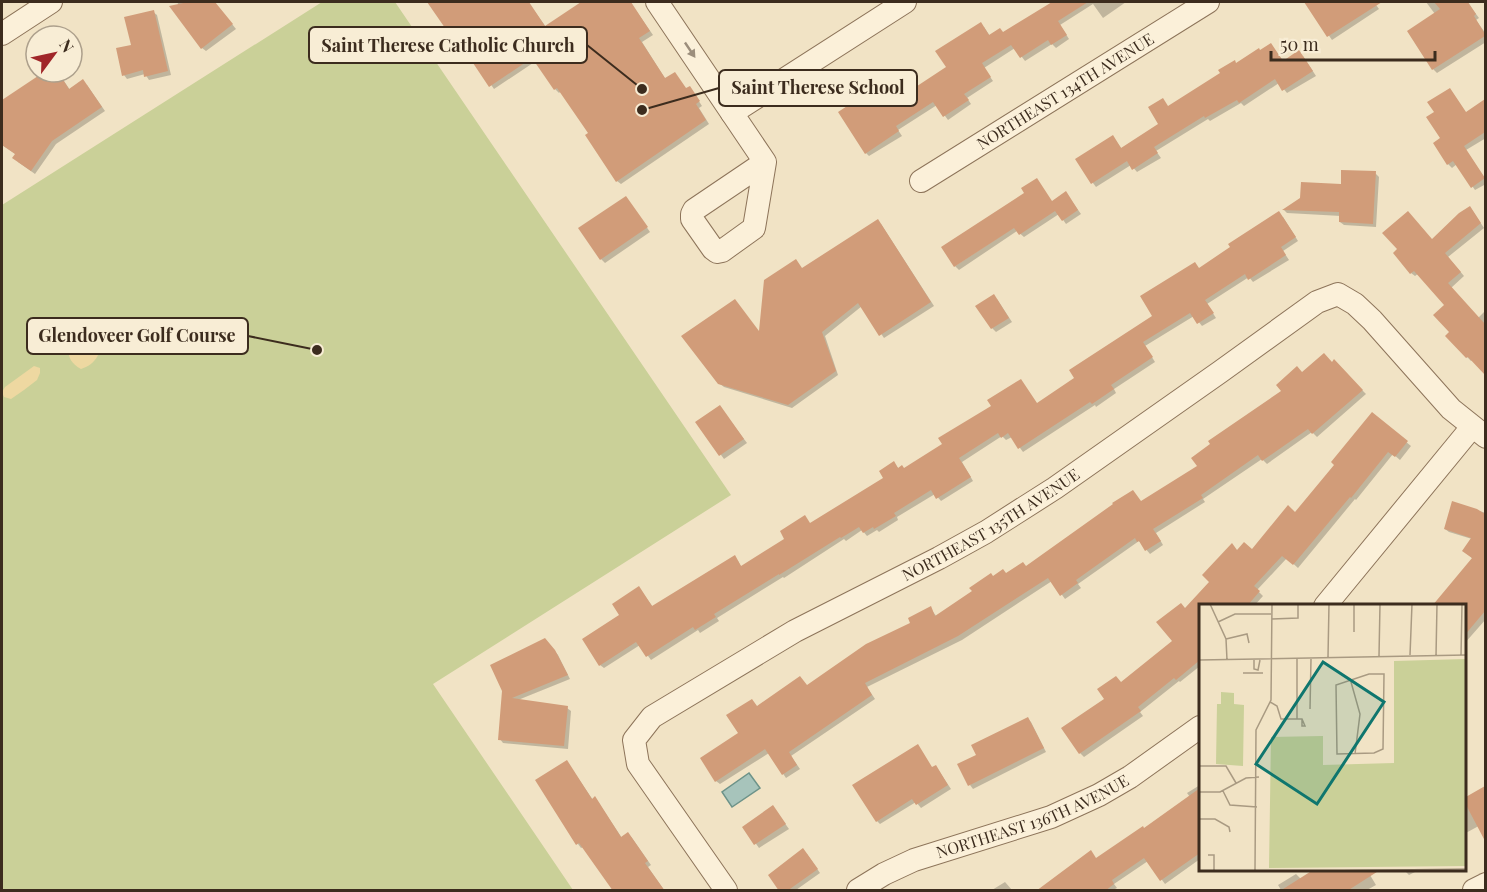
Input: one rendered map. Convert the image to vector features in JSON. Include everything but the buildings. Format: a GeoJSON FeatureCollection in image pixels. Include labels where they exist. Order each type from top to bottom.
{"type":"FeatureCollection","features":[{"type":"Feature","properties":{"kind":"street"},"geometry":{"type":"LineString","coordinates":[[2,34],[51,2]]}},
{"type":"Feature","properties":{"kind":"street"},"geometry":{"type":"LineString","coordinates":[[657,2],[765,162]]}},
{"type":"Feature","properties":{"kind":"street"},"geometry":{"type":"LineString","coordinates":[[732,114],[905,2]]}},
{"type":"Feature","properties":{"kind":"street","name":"NORTHEAST 134TH AVENUE"},"geometry":{"type":"LineString","coordinates":[[921,181],[1208,2]]}},
{"type":"Feature","properties":{"kind":"street","name":"NORTHEAST 135TH AVENUE"},"geometry":{"type":"LineString","coordinates":[[726,891],[638,764],[634,740],[652,717],[795,631],[986,532],[1055,488],[1317,302],[1338,294],[1355,304],[1451,409],[1479,432]]}},
{"type":"Feature","properties":{"kind":"street"},"geometry":{"type":"LineString","coordinates":[[1326,604],[1479,432]]}},
{"type":"Feature","properties":{"kind":"street","name":"NORTHEAST 136TH AVENUE"},"geometry":{"type":"LineString","coordinates":[[858,891],[884,874],[914,860],[1051,817],[1099,795],[1130,777],[1199,728]]}},
{"type":"Feature","properties":{"kind":"street"},"geometry":{"type":"LineString","coordinates":[[1474,891],[1485,884]]}},
{"type":"Feature","properties":{"kind":"green space"},"geometry":{"type":"Polygon","coordinates":[[[322,2],[395,2],[731,495],[433,684],[573,890],[2,890],[2,205],[322,2]]]}},
{"type":"Feature","properties":{"kind":"sand"},"geometry":{"type":"Polygon","coordinates":[[[84,335],[96,336],[100,346],[95,360],[81,369],[71,360],[69,351],[74,342],[84,335]]]}},
{"type":"Feature","properties":{"kind":"sand"},"geometry":{"type":"Polygon","coordinates":[[[34,366],[40,368],[37,380],[11,399],[4,397],[2,392],[5,387],[34,366]]]}},
{"type":"Feature","properties":{"kind":"water"},"geometry":{"type":"Polygon","coordinates":[[[749,773],[760,788],[732,807],[722,792],[749,773]]]}},
{"type":"Feature","properties":{"kind":"place","name":"Saint Therese Catholic Church"},"geometry":{"type":"Point","coordinates":[642,89]}},
{"type":"Feature","properties":{"kind":"place","name":"Saint Therese School"},"geometry":{"type":"Point","coordinates":[642,110]}},
{"type":"Feature","properties":{"kind":"place","name":"Glendoveer Golf Course"},"geometry":{"type":"Point","coordinates":[317,350]}}]}
